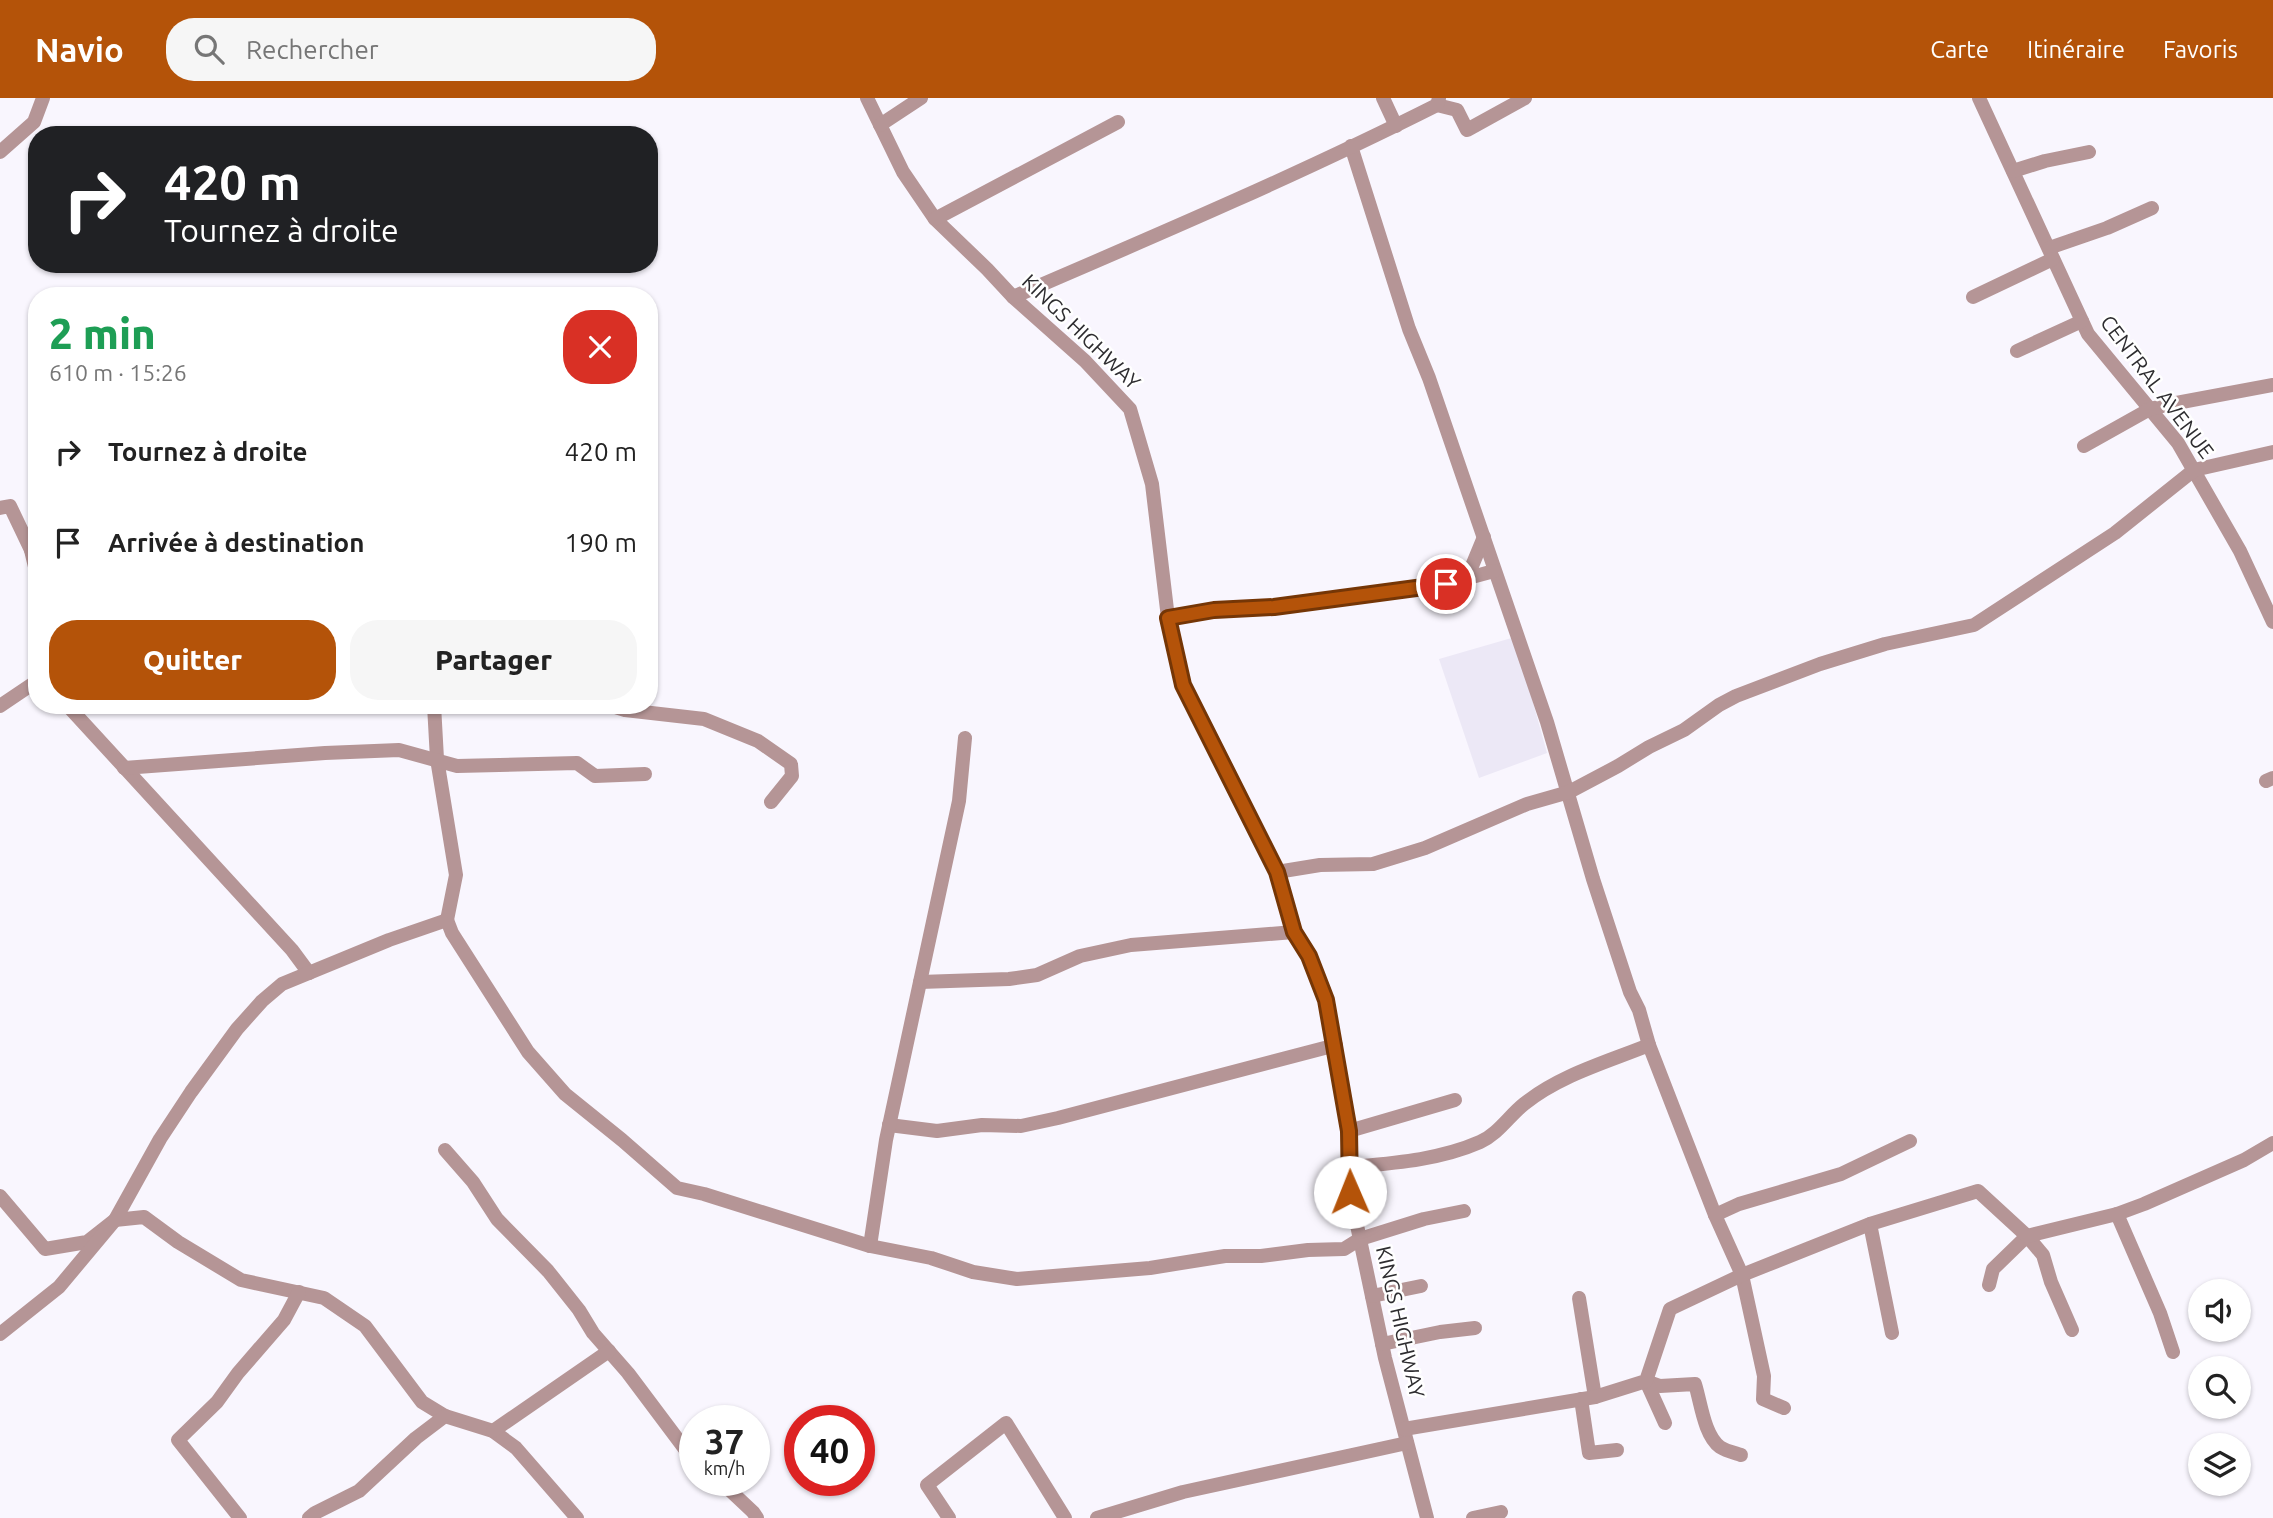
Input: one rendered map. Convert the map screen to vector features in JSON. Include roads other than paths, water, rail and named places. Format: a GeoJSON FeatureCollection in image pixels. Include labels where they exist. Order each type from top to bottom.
{"type":"FeatureCollection","features":[{"type":"Feature","properties":{"kind":"street"},"geometry":{"type":"LineString","coordinates":[[29,126],[34,122],[43,98]]}},
{"type":"Feature","properties":{"kind":"street","name":"KINGS HIGHWAY"},"geometry":{"type":"LineString","coordinates":[[867,98],[903,172],[935,219],[1013,297],[1085,361],[1130,410],[1153,484],[1168,618],[1183,685],[1277,872],[1294,932],[1309,956],[1326,1000],[1349,1131],[1350,1192],[1382,1344],[1427,1518]]}},
{"type":"Feature","properties":{"kind":"street"},"geometry":{"type":"LineString","coordinates":[[880,125],[921,98]]}},
{"type":"Feature","properties":{"kind":"street"},"geometry":{"type":"LineString","coordinates":[[1383,98],[1396,126]]}},
{"type":"Feature","properties":{"kind":"street"},"geometry":{"type":"LineString","coordinates":[[1013,297],[1189,221],[1396,126],[1438,102],[1457,110],[1467,130],[1525,98]]}},
{"type":"Feature","properties":{"kind":"street","name":"CENTRAL AVENUE"},"geometry":{"type":"LineString","coordinates":[[1979,98],[2088,334],[2178,443],[2240,551],[2273,622]]}},
{"type":"Feature","properties":{"kind":"street"},"geometry":{"type":"LineString","coordinates":[[935,219],[1118,122]]}},
{"type":"Feature","properties":{"kind":"street"},"geometry":{"type":"LineString","coordinates":[[0,152],[28,127]]}},
{"type":"Feature","properties":{"kind":"street"},"geometry":{"type":"LineString","coordinates":[[1351,146],[1409,329],[1429,378],[1546,722],[1630,992],[1742,1275],[1764,1376],[1763,1399],[1784,1408]]}},
{"type":"Feature","properties":{"kind":"street"},"geometry":{"type":"LineString","coordinates":[[2012,171],[2089,152]]}},
{"type":"Feature","properties":{"kind":"street"},"geometry":{"type":"LineString","coordinates":[[1973,297],[2051,253],[2152,208]]}},
{"type":"Feature","properties":{"kind":"street"},"geometry":{"type":"LineString","coordinates":[[2017,351],[2082,321]]}},
{"type":"Feature","properties":{"kind":"street"},"geometry":{"type":"LineString","coordinates":[[2084,446],[2151,409],[2273,385]]}},
{"type":"Feature","properties":{"kind":"street"},"geometry":{"type":"LineString","coordinates":[[1277,872],[1320,865],[1373,863],[1425,848],[1527,804],[1569,792],[1684,730],[1718,705],[1736,696],[1821,664],[1885,644],[1974,625],[2115,533],[2194,470],[2273,452]]}},
{"type":"Feature","properties":{"kind":"street"},"geometry":{"type":"LineString","coordinates":[[0,508],[10,506],[28,538]]}},
{"type":"Feature","properties":{"kind":"street"},"geometry":{"type":"LineString","coordinates":[[1459,580],[1472,566],[1484,537]]}},
{"type":"Feature","properties":{"kind":"street"},"geometry":{"type":"LineString","coordinates":[[1168,618],[1214,610],[1274,607],[1373,594],[1459,580],[1493,571]]}},
{"type":"Feature","properties":{"kind":"street"},"geometry":{"type":"LineString","coordinates":[[0,706],[28,687]]}},
{"type":"Feature","properties":{"kind":"street"},"geometry":{"type":"LineString","coordinates":[[75,714],[292,950],[309,973]]}},
{"type":"Feature","properties":{"kind":"street"},"geometry":{"type":"LineString","coordinates":[[434,714],[437,759],[456,875],[447,920],[453,933],[527,1052],[565,1094],[677,1188],[870,1246],[931,1258],[973,1272],[1017,1279],[1150,1268],[1225,1256],[1344,1250],[1360,1239],[1424,1219],[1464,1211]]}},
{"type":"Feature","properties":{"kind":"street"},"geometry":{"type":"LineString","coordinates":[[658,714],[704,719],[758,741],[791,764],[792,776],[771,802]]}},
{"type":"Feature","properties":{"kind":"street"},"geometry":{"type":"LineString","coordinates":[[870,1246],[889,1125],[960,801],[965,738]]}},
{"type":"Feature","properties":{"kind":"street"},"geometry":{"type":"LineString","coordinates":[[124,768],[399,750],[457,765],[577,763],[595,776],[645,774]]}},
{"type":"Feature","properties":{"kind":"street"},"geometry":{"type":"LineString","coordinates":[[0,1334],[59,1287],[115,1220],[160,1139],[237,1028],[262,1001],[282,984],[389,940],[447,920]]}},
{"type":"Feature","properties":{"kind":"street"},"geometry":{"type":"LineString","coordinates":[[920,982],[1009,979],[1037,975],[1080,956],[1131,945],[1294,932]]}},
{"type":"Feature","properties":{"kind":"street"},"geometry":{"type":"LineString","coordinates":[[889,1125],[937,1131],[982,1125],[1020,1126],[1336,1045]]}},
{"type":"Feature","properties":{"kind":"street"},"geometry":{"type":"LineString","coordinates":[[1350,1167],[1406,1162],[1449,1153],[1482,1142],[1524,1104],[1565,1078],[1649,1045]]}},
{"type":"Feature","properties":{"kind":"street"},"geometry":{"type":"LineString","coordinates":[[1349,1131],[1455,1100]]}},
{"type":"Feature","properties":{"kind":"street"},"geometry":{"type":"LineString","coordinates":[[1716,1215],[1739,1204],[1841,1174],[1910,1141]]}},
{"type":"Feature","properties":{"kind":"street"},"geometry":{"type":"LineString","coordinates":[[1989,1285],[1993,1269],[2027,1236],[2117,1214],[2244,1160],[2273,1143]]}},
{"type":"Feature","properties":{"kind":"street"},"geometry":{"type":"LineString","coordinates":[[445,1150],[473,1182],[497,1219],[548,1271],[679,1440]]}},
{"type":"Feature","properties":{"kind":"street"},"geometry":{"type":"LineString","coordinates":[[1664,1423],[1646,1381],[1670,1309],[1742,1275],[1870,1224],[1978,1191],[2027,1236],[2043,1255],[2051,1282],[2072,1330]]}},
{"type":"Feature","properties":{"kind":"street"},"geometry":{"type":"LineString","coordinates":[[0,1196],[45,1249],[87,1242],[115,1220],[144,1217],[178,1242],[241,1280],[324,1298],[365,1326],[422,1402],[445,1416],[493,1431],[516,1448],[577,1518]]}},
{"type":"Feature","properties":{"kind":"street"},"geometry":{"type":"LineString","coordinates":[[2117,1214],[2160,1313],[2172,1352]]}},
{"type":"Feature","properties":{"kind":"street"},"geometry":{"type":"LineString","coordinates":[[1870,1224],[1892,1334]]}},
{"type":"Feature","properties":{"kind":"street"},"geometry":{"type":"LineString","coordinates":[[1372,1296],[1421,1286]]}},
{"type":"Feature","properties":{"kind":"street"},"geometry":{"type":"LineString","coordinates":[[240,1518],[178,1440],[217,1402],[284,1320],[299,1292]]}},
{"type":"Feature","properties":{"kind":"street"},"geometry":{"type":"LineString","coordinates":[[1579,1298],[1588,1397],[1589,1453],[1617,1450]]}},
{"type":"Feature","properties":{"kind":"street"},"geometry":{"type":"LineString","coordinates":[[1382,1344],[1475,1328]]}},
{"type":"Feature","properties":{"kind":"street"},"geometry":{"type":"LineString","coordinates":[[493,1431],[609,1351]]}},
{"type":"Feature","properties":{"kind":"street"},"geometry":{"type":"LineString","coordinates":[[1097,1518],[1183,1492],[1405,1436],[1588,1397],[1646,1381],[1660,1386],[1695,1384],[1702,1405],[1703,1422],[1719,1446],[1741,1455]]}},
{"type":"Feature","properties":{"kind":"street"},"geometry":{"type":"LineString","coordinates":[[309,1518],[359,1491],[416,1438],[445,1416]]}},
{"type":"Feature","properties":{"kind":"street"},"geometry":{"type":"LineString","coordinates":[[949,1518],[927,1485],[1006,1423],[1065,1518]]}},
{"type":"Feature","properties":{"kind":"street"},"geometry":{"type":"LineString","coordinates":[[736,1496],[757,1518]]}},
{"type":"Feature","properties":{"kind":"street"},"geometry":{"type":"LineString","coordinates":[[1473,1518],[1501,1512]]}}]}
